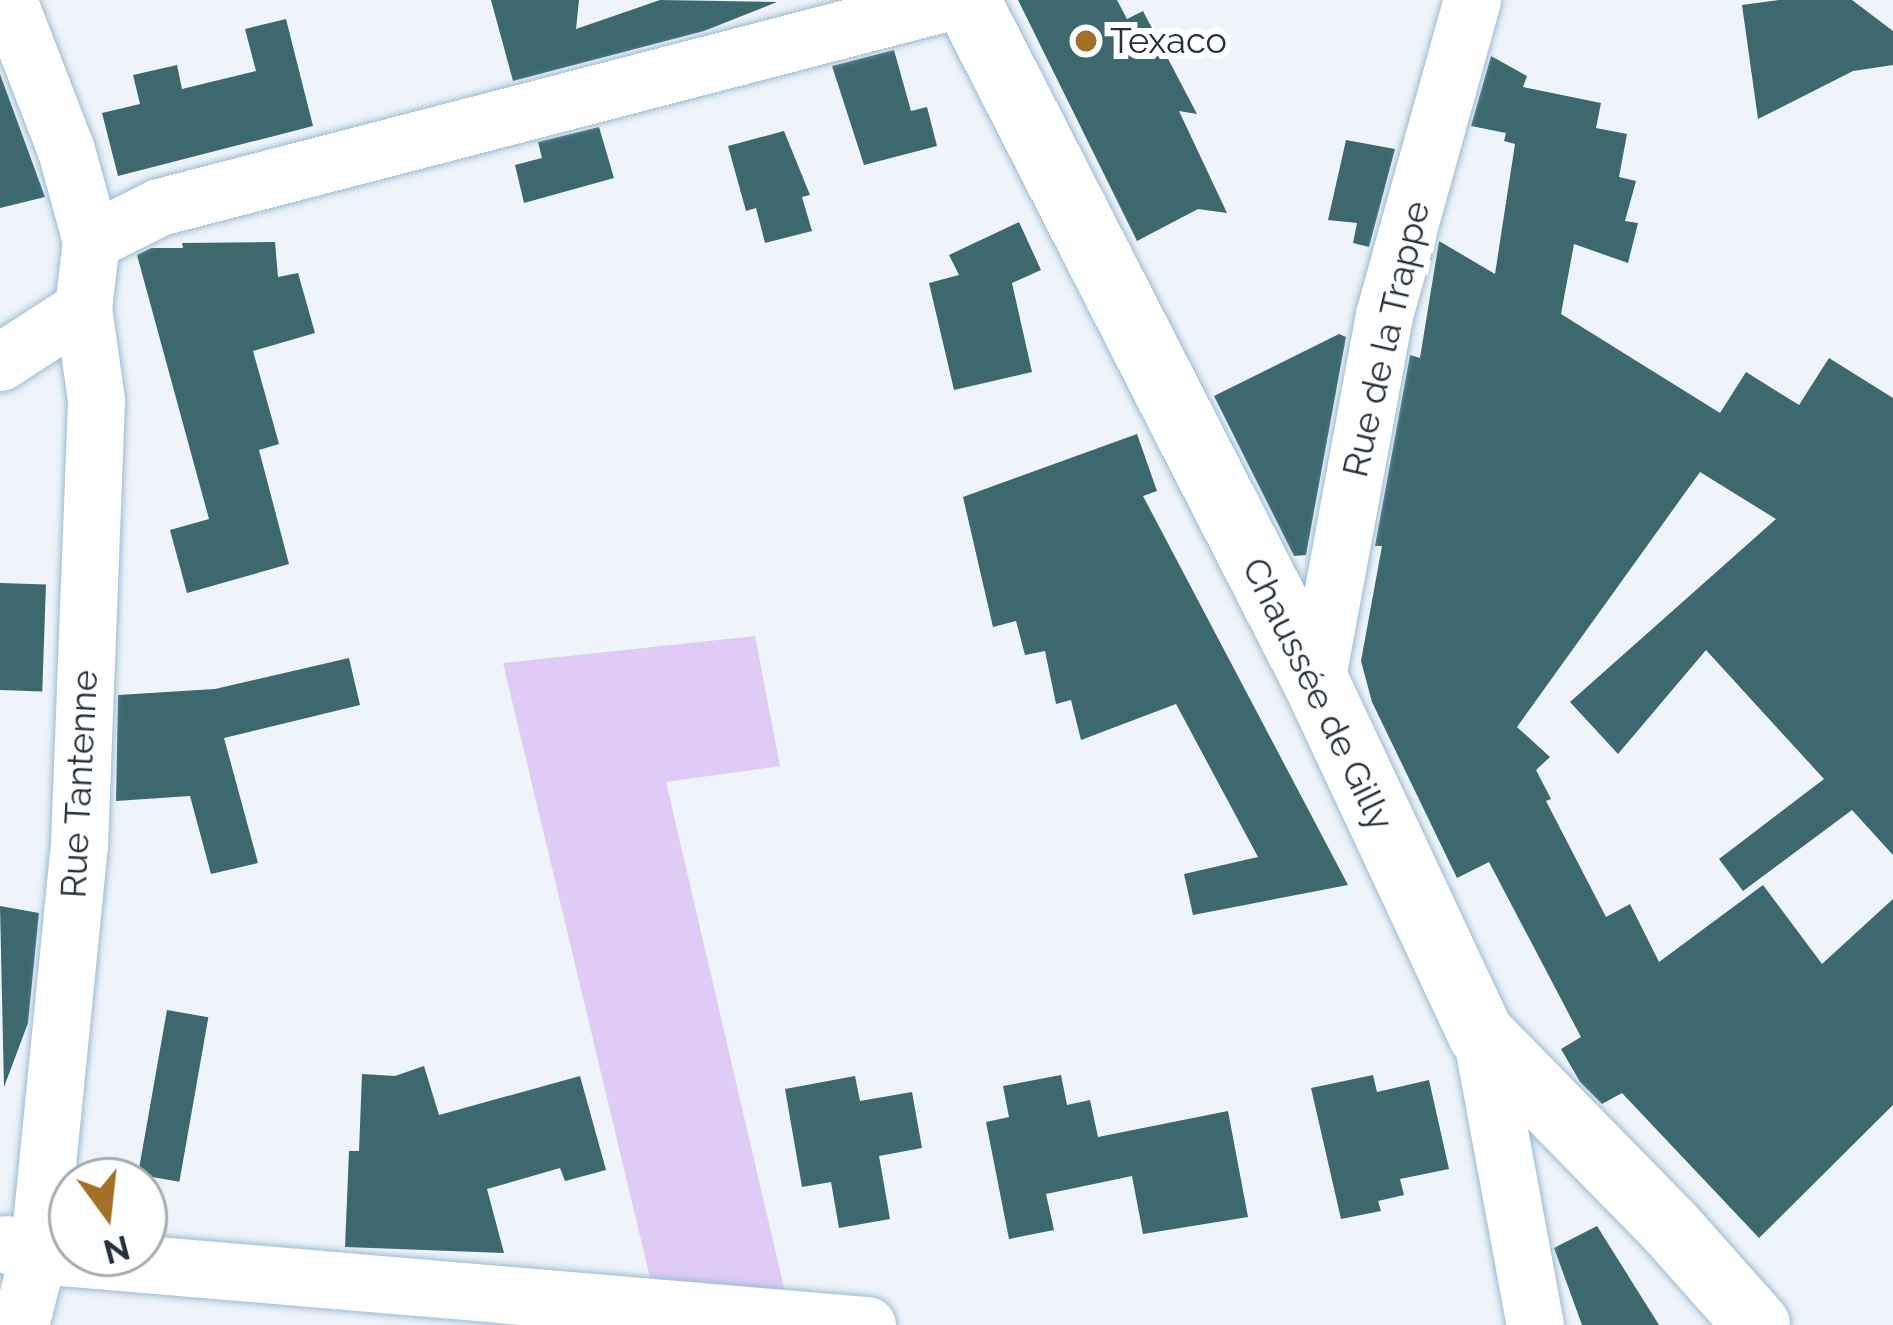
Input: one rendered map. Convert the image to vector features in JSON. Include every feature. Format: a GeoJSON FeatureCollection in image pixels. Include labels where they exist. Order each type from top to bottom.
{"type":"FeatureCollection","features":[{"type":"Feature","properties":{"kind":"main road","name":"Chaussée de Gilly"},"geometry":{"type":"LineString","coordinates":[[967,0],[1316,682],[1480,1034],[1670,1227],[1757,1325]]}},
{"type":"Feature","properties":{"kind":"street","name":"Rue Tantenne"},"geometry":{"type":"LineString","coordinates":[[8,0],[66,150],[92,241],[83,308],[96,400],[80,844],[19,1249],[20,1325]]}},
{"type":"Feature","properties":{"kind":"street"},"geometry":{"type":"LineString","coordinates":[[92,241],[159,207],[955,0]]}},
{"type":"Feature","properties":{"kind":"street","name":"Rue de la Trappe"},"geometry":{"type":"LineString","coordinates":[[1316,682],[1384,315],[1472,0]]}},
{"type":"Feature","properties":{"kind":"street"},"geometry":{"type":"LineString","coordinates":[[0,362],[83,308]]}},
{"type":"Feature","properties":{"kind":"street"},"geometry":{"type":"LineString","coordinates":[[1480,1034],[1535,1325]]}},
{"type":"Feature","properties":{"kind":"street"},"geometry":{"type":"LineString","coordinates":[[19,1249],[867,1325]]}},
{"type":"Feature","properties":{"kind":"shaded area"},"geometry":{"type":"Polygon","coordinates":[[[755,636],[780,766],[666,782],[791,1318],[657,1307],[503,663],[755,636]]]}},
{"type":"Feature","properties":{"kind":"building"},"geometry":{"type":"Polygon","coordinates":[[[491,0],[579,0],[576,29],[660,0],[777,2],[704,31],[513,81],[491,0]]]}},
{"type":"Feature","properties":{"kind":"building"},"geometry":{"type":"Polygon","coordinates":[[[1018,0],[1117,0],[1127,19],[1143,11],[1197,114],[1179,111],[1227,213],[1198,209],[1137,241],[1018,0]]]}},
{"type":"Feature","properties":{"kind":"building"},"geometry":{"type":"Polygon","coordinates":[[[1852,0],[1893,31],[1893,65],[1853,71],[1758,119],[1742,5],[1852,0]]]}},
{"type":"Feature","properties":{"kind":"building"},"geometry":{"type":"Polygon","coordinates":[[[286,19],[313,126],[118,176],[102,113],[140,104],[133,75],[177,65],[182,89],[256,71],[245,29],[286,19]]]}},
{"type":"Feature","properties":{"kind":"building"},"geometry":{"type":"Polygon","coordinates":[[[894,50],[911,111],[927,107],[937,146],[864,165],[832,66],[894,50]]]}},
{"type":"Feature","properties":{"kind":"building"},"geometry":{"type":"Polygon","coordinates":[[[1491,56],[1527,76],[1523,87],[1601,103],[1596,128],[1627,134],[1619,177],[1636,181],[1625,221],[1638,223],[1628,263],[1574,244],[1561,314],[1720,413],[1746,372],[1799,405],[1829,358],[1893,398],[1893,855],[1852,810],[1743,891],[1719,859],[1824,779],[1706,650],[1618,754],[1570,702],[1776,519],[1700,472],[1517,727],[1550,757],[1536,770],[1551,799],[1546,801],[1606,917],[1630,904],[1659,962],[1763,885],[1822,964],[1893,899],[1893,1105],[1759,1238],[1622,1093],[1602,1104],[1580,1082],[1561,1049],[1581,1037],[1489,862],[1457,878],[1372,702],[1361,661],[1382,546],[1375,546],[1410,355],[1420,358],[1439,241],[1495,274],[1515,144],[1504,141],[1506,133],[1471,126],[1491,56]]]}},
{"type":"Feature","properties":{"kind":"building"},"geometry":{"type":"Polygon","coordinates":[[[0,74],[45,197],[0,208],[0,74]]]}},
{"type":"Feature","properties":{"kind":"building"},"geometry":{"type":"Polygon","coordinates":[[[599,127],[614,178],[524,203],[515,165],[542,158],[538,142],[599,127]]]}},
{"type":"Feature","properties":{"kind":"building"},"geometry":{"type":"Polygon","coordinates":[[[784,131],[810,195],[802,197],[812,231],[765,243],[756,208],[746,211],[728,146],[784,131]]]}},
{"type":"Feature","properties":{"kind":"building"},"geometry":{"type":"Polygon","coordinates":[[[1346,140],[1395,149],[1369,247],[1353,243],[1357,223],[1328,220],[1346,140]]]}},
{"type":"Feature","properties":{"kind":"building"},"geometry":{"type":"Polygon","coordinates":[[[1019,222],[1041,270],[1012,283],[1032,372],[954,390],[929,283],[959,275],[949,255],[1019,222]]]}},
{"type":"Feature","properties":{"kind":"building"},"geometry":{"type":"Polygon","coordinates":[[[275,242],[278,277],[298,273],[315,333],[253,351],[279,444],[259,450],[289,564],[187,593],[170,530],[209,519],[137,255],[151,248],[183,248],[182,243],[275,242]]]}},
{"type":"Feature","properties":{"kind":"building"},"geometry":{"type":"Polygon","coordinates":[[[1339,334],[1346,337],[1306,555],[1294,556],[1214,396],[1339,334]]]}},
{"type":"Feature","properties":{"kind":"building"},"geometry":{"type":"Polygon","coordinates":[[[1137,434],[1157,491],[1143,496],[1348,885],[1193,915],[1184,874],[1258,857],[1176,704],[1081,740],[1071,700],[1056,704],[1045,651],[1025,655],[1016,621],[993,627],[963,497],[1137,434]]]}},
{"type":"Feature","properties":{"kind":"building"},"geometry":{"type":"Polygon","coordinates":[[[0,583],[46,585],[42,692],[0,690],[0,583]]]}},
{"type":"Feature","properties":{"kind":"building"},"geometry":{"type":"Polygon","coordinates":[[[349,658],[360,705],[224,738],[258,863],[211,874],[190,796],[116,801],[118,695],[215,689],[349,658]]]}},
{"type":"Feature","properties":{"kind":"building"},"geometry":{"type":"Polygon","coordinates":[[[0,906],[39,913],[28,1023],[4,1087],[0,906]]]}},
{"type":"Feature","properties":{"kind":"building"},"geometry":{"type":"Polygon","coordinates":[[[167,1010],[208,1017],[179,1182],[168,1180],[168,1157],[141,1157],[167,1010]]]}},
{"type":"Feature","properties":{"kind":"building"},"geometry":{"type":"Polygon","coordinates":[[[424,1066],[439,1115],[580,1076],[606,1170],[565,1181],[560,1168],[487,1189],[504,1253],[345,1247],[349,1151],[359,1151],[362,1074],[395,1076],[424,1066]]]}},
{"type":"Feature","properties":{"kind":"building"},"geometry":{"type":"Polygon","coordinates":[[[1061,1075],[1067,1105],[1090,1100],[1098,1137],[1228,1111],[1248,1217],[1143,1234],[1132,1176],[1046,1194],[1054,1230],[1009,1239],[986,1122],[1009,1117],[1003,1086],[1061,1075]]]}},
{"type":"Feature","properties":{"kind":"building"},"geometry":{"type":"Polygon","coordinates":[[[1373,1075],[1377,1092],[1429,1080],[1449,1169],[1400,1179],[1404,1195],[1378,1201],[1381,1211],[1341,1219],[1311,1088],[1373,1075]]]}},
{"type":"Feature","properties":{"kind":"building"},"geometry":{"type":"Polygon","coordinates":[[[855,1076],[860,1101],[912,1092],[922,1148],[879,1156],[890,1219],[839,1228],[831,1182],[802,1187],[785,1089],[855,1076]]]}},
{"type":"Feature","properties":{"kind":"building"},"geometry":{"type":"Polygon","coordinates":[[[1597,1226],[1659,1325],[1582,1325],[1554,1248],[1597,1226]]]}},
{"type":"Feature","properties":{"kind":"place","name":"Texaco"},"geometry":{"type":"Point","coordinates":[1086,41]}}]}
